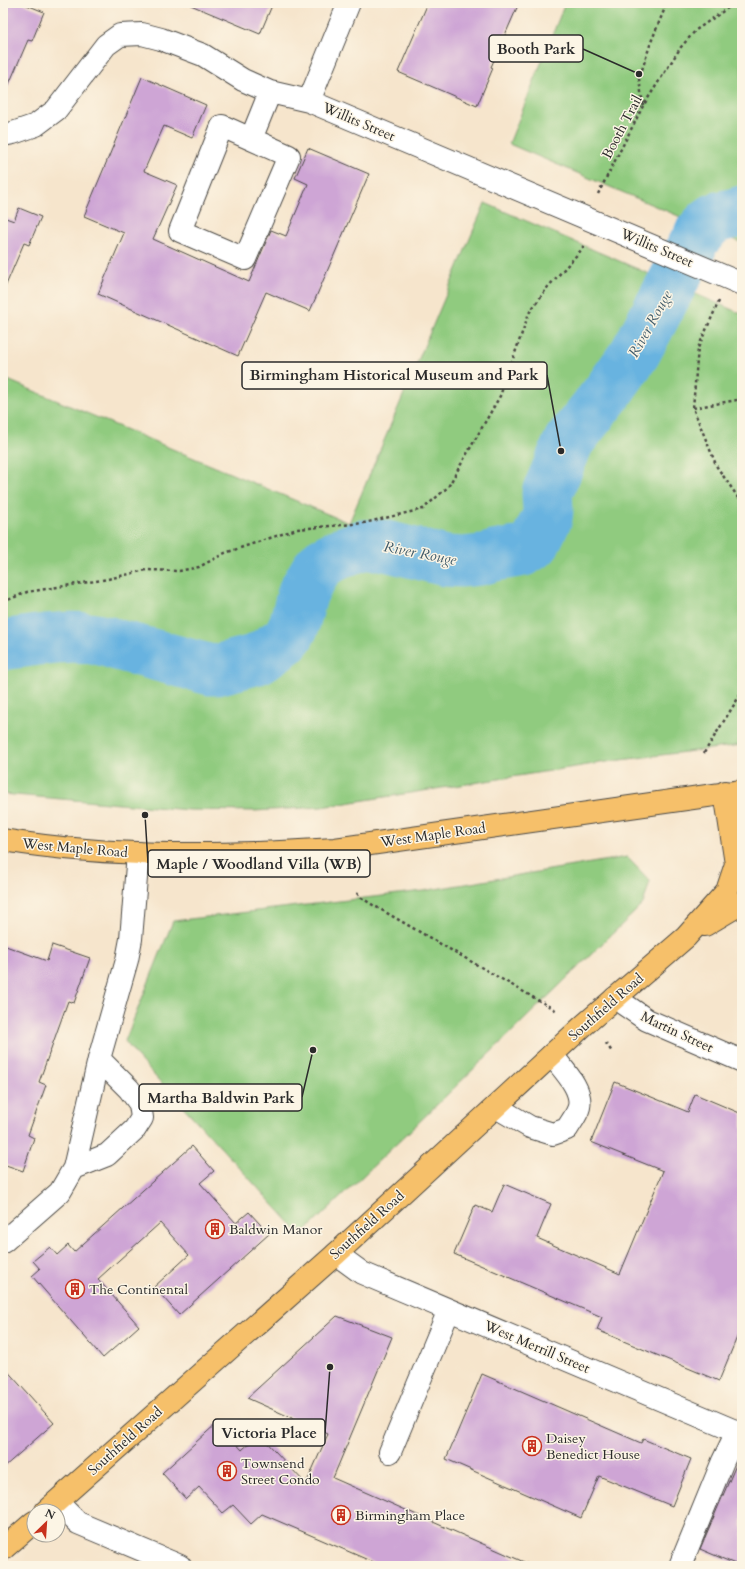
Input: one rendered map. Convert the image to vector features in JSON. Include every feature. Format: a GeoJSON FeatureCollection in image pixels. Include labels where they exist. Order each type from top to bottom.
{"type":"FeatureCollection","features":[{"type":"Feature","properties":{"kind":"main road","name":"West Maple Road"},"geometry":{"type":"LineString","coordinates":[[3,840],[38,846],[138,853],[271,853],[335,849],[734,792]]}},
{"type":"Feature","properties":{"kind":"main road","name":"Southfield Road"},"geometry":{"type":"LineString","coordinates":[[54,1503],[336,1254],[552,1055],[686,937],[727,891],[736,864],[734,792]]}},
{"type":"Feature","properties":{"kind":"main road","name":"Southfield Road"},"geometry":{"type":"LineString","coordinates":[[686,937],[742,903]]}},
{"type":"Feature","properties":{"kind":"main road"},"geometry":{"type":"LineString","coordinates":[[3,1549],[26,1529]]}},
{"type":"Feature","properties":{"kind":"street"},"geometry":{"type":"LineString","coordinates":[[309,101],[349,3]]}},
{"type":"Feature","properties":{"kind":"street","name":"Willits Street"},"geometry":{"type":"LineString","coordinates":[[3,135],[36,125],[56,110],[106,45],[120,35],[142,34],[161,39],[203,55],[243,80],[270,92],[309,101],[734,281]]}},
{"type":"Feature","properties":{"kind":"street"},"geometry":{"type":"LineString","coordinates":[[251,139],[270,92]]}},
{"type":"Feature","properties":{"kind":"street"},"geometry":{"type":"LineString","coordinates":[[222,126],[251,139],[289,156],[245,259],[180,231],[222,126]]}},
{"type":"Feature","properties":{"kind":"street"},"geometry":{"type":"LineString","coordinates":[[3,1242],[60,1192],[74,1168],[99,1059],[132,939],[138,853]]}},
{"type":"Feature","properties":{"kind":"street","name":"Martin Street"},"geometry":{"type":"LineString","coordinates":[[615,998],[648,1020],[742,1061]]}},
{"type":"Feature","properties":{"kind":"street"},"geometry":{"type":"LineString","coordinates":[[496,1107],[530,1127],[553,1134],[567,1129],[575,1117],[579,1106],[578,1094],[575,1087],[552,1055]]}},
{"type":"Feature","properties":{"kind":"street"},"geometry":{"type":"LineString","coordinates":[[74,1168],[107,1155],[136,1129],[142,1118],[140,1104],[130,1090],[99,1059]]}},
{"type":"Feature","properties":{"kind":"street","name":"West Merrill Street"},"geometry":{"type":"LineString","coordinates":[[336,1254],[362,1273],[740,1433]]}},
{"type":"Feature","properties":{"kind":"street"},"geometry":{"type":"LineString","coordinates":[[390,1452],[449,1310]]}},
{"type":"Feature","properties":{"kind":"street"},"geometry":{"type":"LineString","coordinates":[[680,1566],[723,1461],[740,1433]]}},
{"type":"Feature","properties":{"kind":"street"},"geometry":{"type":"LineString","coordinates":[[66,1515],[78,1523],[180,1566]]}},
{"type":"Feature","properties":{"kind":"path"},"geometry":{"type":"LineString","coordinates":[[643,106],[639,79],[650,42],[668,3]]}},
{"type":"Feature","properties":{"kind":"path","name":"Booth Trail"},"geometry":{"type":"LineString","coordinates":[[3,602],[27,592],[108,579],[146,570],[179,571],[199,567],[225,553],[297,529],[364,523],[423,509],[448,487],[500,396],[529,313],[547,288],[583,248],[588,218],[599,192],[643,106],[681,47],[696,30],[735,3]]}},
{"type":"Feature","properties":{"kind":"path"},"geometry":{"type":"LineString","coordinates":[[734,281],[720,299],[698,348],[693,408],[718,467],[742,503]]}},
{"type":"Feature","properties":{"kind":"path"},"geometry":{"type":"LineString","coordinates":[[693,408],[742,399]]}},
{"type":"Feature","properties":{"kind":"path"},"geometry":{"type":"LineString","coordinates":[[704,753],[742,692]]}},
{"type":"Feature","properties":{"kind":"path"},"geometry":{"type":"LineString","coordinates":[[357,893],[360,897],[373,905],[557,1011]]}},
{"type":"Feature","properties":{"kind":"path"},"geometry":{"type":"LineString","coordinates":[[606,1044],[612,1052]]}},
{"type":"Feature","properties":{"kind":"green space"},"geometry":{"type":"Polygon","coordinates":[[[565,3],[742,3],[742,243],[509,144],[565,3]]]}},
{"type":"Feature","properties":{"kind":"green space"},"geometry":{"type":"Polygon","coordinates":[[[485,203],[742,314],[742,745],[613,761],[321,807],[254,811],[189,810],[3,794],[3,378],[349,523],[485,203]]]}},
{"type":"Feature","properties":{"kind":"green space"},"geometry":{"type":"Polygon","coordinates":[[[627,857],[650,881],[643,904],[301,1235],[139,1059],[125,1041],[173,921],[423,891],[627,857]]]}},
{"type":"Feature","properties":{"kind":"building"},"geometry":{"type":"Polygon","coordinates":[[[3,3],[22,3],[44,12],[32,41],[28,40],[3,98],[3,3]]]}},
{"type":"Feature","properties":{"kind":"building"},"geometry":{"type":"Polygon","coordinates":[[[186,3],[273,3],[260,34],[186,3]]]}},
{"type":"Feature","properties":{"kind":"building"},"geometry":{"type":"Polygon","coordinates":[[[428,3],[519,3],[491,67],[493,68],[477,106],[398,72],[428,3]]]}},
{"type":"Feature","properties":{"kind":"building"},"geometry":{"type":"Polygon","coordinates":[[[142,77],[206,105],[192,138],[164,126],[144,171],[177,185],[153,239],[249,282],[271,230],[286,236],[308,184],[295,178],[308,148],[369,174],[310,311],[266,292],[238,356],[98,294],[124,233],[84,216],[142,77]]]}},
{"type":"Feature","properties":{"kind":"building"},"geometry":{"type":"Polygon","coordinates":[[[19,208],[41,217],[29,245],[24,243],[3,292],[3,217],[14,221],[19,208]]]}},
{"type":"Feature","properties":{"kind":"building"},"geometry":{"type":"Polygon","coordinates":[[[3,945],[47,961],[52,945],[90,958],[74,1003],[68,1001],[39,1082],[46,1085],[28,1135],[34,1138],[23,1171],[3,1164],[3,945]]]}},
{"type":"Feature","properties":{"kind":"building"},"geometry":{"type":"Polygon","coordinates":[[[615,1082],[688,1112],[695,1094],[742,1114],[742,1325],[719,1381],[597,1330],[602,1317],[454,1254],[475,1205],[492,1212],[504,1184],[551,1204],[537,1238],[620,1274],[663,1171],[591,1142],[615,1082]]]}},
{"type":"Feature","properties":{"kind":"building","name":"Baldwin Manor"},"geometry":{"type":"Polygon","coordinates":[[[192,1146],[214,1171],[200,1183],[236,1223],[249,1212],[269,1234],[179,1315],[154,1287],[189,1255],[160,1223],[98,1279],[139,1326],[103,1358],[32,1276],[40,1269],[33,1261],[50,1247],[57,1255],[68,1245],[74,1252],[192,1146]]]}},
{"type":"Feature","properties":{"kind":"building"},"geometry":{"type":"Polygon","coordinates":[[[337,1316],[392,1337],[333,1478],[533,1566],[382,1566],[262,1514],[251,1524],[233,1505],[223,1513],[199,1487],[186,1499],[162,1473],[217,1423],[242,1450],[259,1434],[306,1484],[328,1434],[247,1398],[337,1316]]]}},
{"type":"Feature","properties":{"kind":"building"},"geometry":{"type":"Polygon","coordinates":[[[3,1366],[54,1423],[3,1468],[3,1366]]]}},
{"type":"Feature","properties":{"kind":"building","name":"Daisey Benedict House"},"geometry":{"type":"Polygon","coordinates":[[[482,1374],[641,1443],[643,1439],[691,1459],[672,1506],[599,1476],[581,1518],[446,1459],[482,1374]]]}},
{"type":"Feature","properties":{"kind":"building"},"geometry":{"type":"Polygon","coordinates":[[[742,1451],[742,1566],[740,1566],[700,1549],[742,1451]]]}},
{"type":"Feature","properties":{"kind":"waterway","name":"River Rouge"},"geometry":{"type":"LineString","coordinates":[[699,234],[714,219],[742,211]]}},
{"type":"Feature","properties":{"kind":"waterway","name":"River Rouge"},"geometry":{"type":"LineString","coordinates":[[3,645],[59,638],[88,638],[101,640],[211,670],[216,670],[258,659],[284,641],[294,625],[303,592],[316,570],[323,562],[343,552],[363,545],[382,545],[446,561],[462,562],[481,560],[523,551],[534,544],[547,518],[547,493],[569,441],[607,393],[635,353],[691,248]]}},
{"type":"Feature","properties":{"kind":"place","name":"Booth Park"},"geometry":{"type":"Point","coordinates":[639,74]}},
{"type":"Feature","properties":{"kind":"place","name":"Birmingham Historical Museum and Park"},"geometry":{"type":"Point","coordinates":[561,451]}},
{"type":"Feature","properties":{"kind":"place","name":"Maple / Woodland Villa (WB)"},"geometry":{"type":"Point","coordinates":[145,815]}},
{"type":"Feature","properties":{"kind":"place","name":"Martha Baldwin Park"},"geometry":{"type":"Point","coordinates":[313,1050]}},
{"type":"Feature","properties":{"kind":"place","name":"Baldwin Manor"},"geometry":{"type":"Point","coordinates":[215,1229]}},
{"type":"Feature","properties":{"kind":"place","name":"The Continental"},"geometry":{"type":"Point","coordinates":[75,1289]}},
{"type":"Feature","properties":{"kind":"place","name":"Victoria Place"},"geometry":{"type":"Point","coordinates":[330,1367]}},
{"type":"Feature","properties":{"kind":"place","name":"Daisey Benedict House"},"geometry":{"type":"Point","coordinates":[532,1446]}},
{"type":"Feature","properties":{"kind":"place","name":"Townsend Street Condo"},"geometry":{"type":"Point","coordinates":[227,1471]}},
{"type":"Feature","properties":{"kind":"place","name":"Birmingham Place"},"geometry":{"type":"Point","coordinates":[341,1515]}}]}
